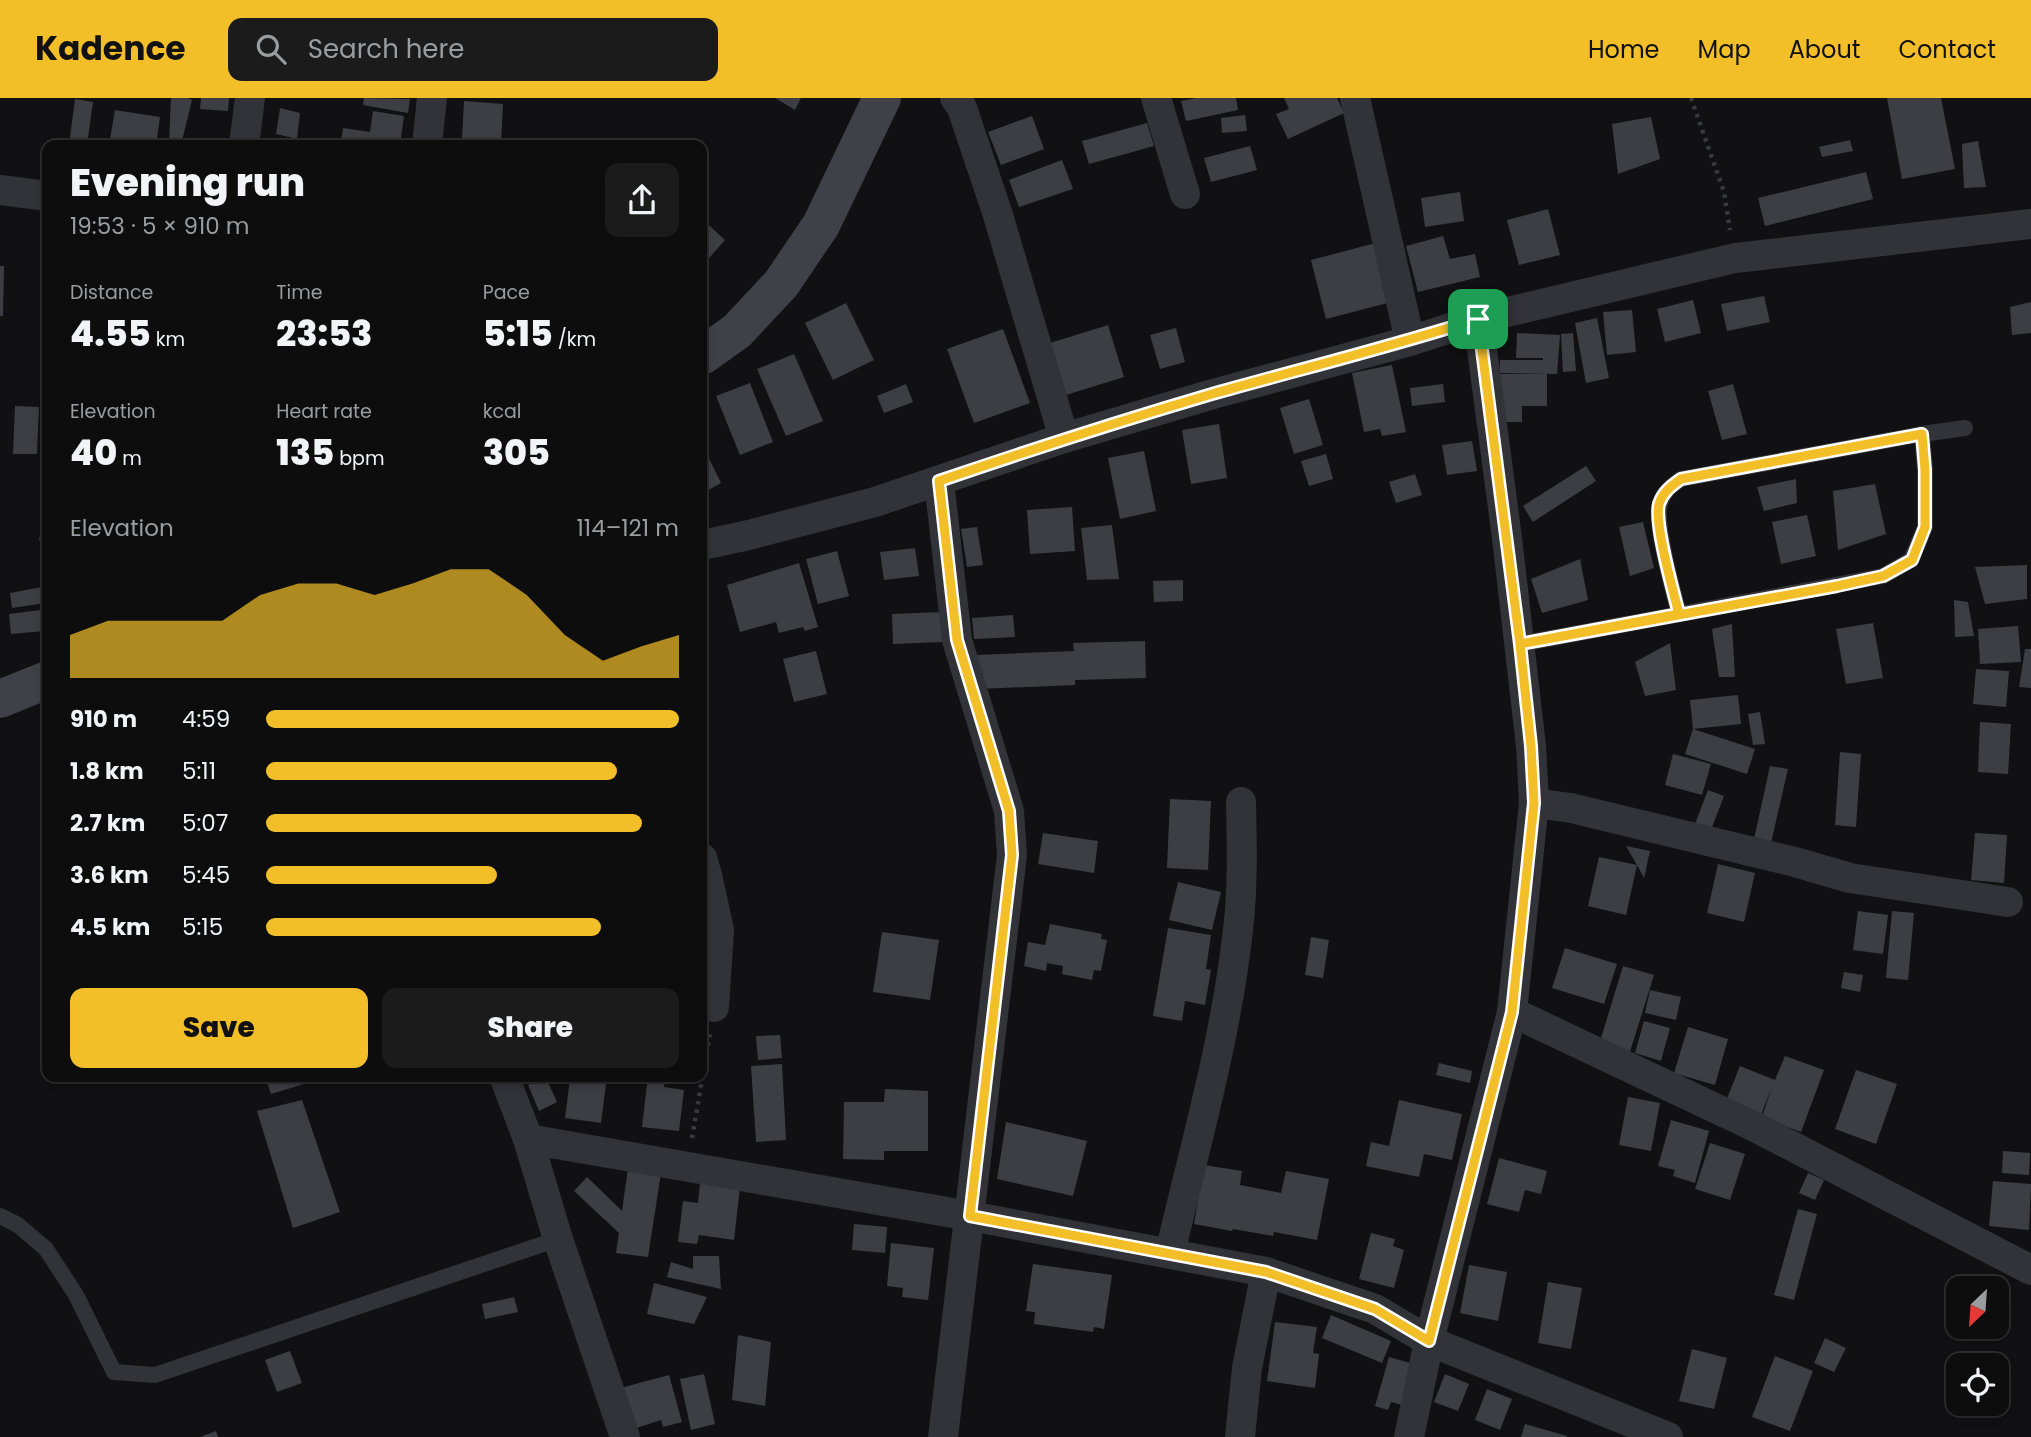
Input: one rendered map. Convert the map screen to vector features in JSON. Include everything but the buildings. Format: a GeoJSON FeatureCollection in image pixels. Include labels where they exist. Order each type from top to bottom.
{"type":"FeatureCollection","features":[{"type":"Feature","properties":{"kind":"main road"},"geometry":{"type":"LineString","coordinates":[[707,352],[737,331],[781,284],[821,225],[882,98]]}},
{"type":"Feature","properties":{"kind":"main road"},"geometry":{"type":"LineString","coordinates":[[0,699],[42,682]]}},
{"type":"Feature","properties":{"kind":"street"},"geometry":{"type":"LineString","coordinates":[[245,140],[250,98]]}},
{"type":"Feature","properties":{"kind":"street"},"geometry":{"type":"LineString","coordinates":[[428,140],[432,98]]}},
{"type":"Feature","properties":{"kind":"street"},"geometry":{"type":"LineString","coordinates":[[955,98],[962,108],[997,212],[1064,439]]}},
{"type":"Feature","properties":{"kind":"street"},"geometry":{"type":"LineString","coordinates":[[1156,98],[1185,194]]}},
{"type":"Feature","properties":{"kind":"street"},"geometry":{"type":"LineString","coordinates":[[1355,98],[1410,341]]}},
{"type":"Feature","properties":{"kind":"street"},"geometry":{"type":"LineString","coordinates":[[0,190],[42,195]]}},
{"type":"Feature","properties":{"kind":"street"},"geometry":{"type":"LineString","coordinates":[[707,544],[850,509],[1064,439],[1213,394],[1410,341],[1478,319],[1735,258],[2031,224]]}},
{"type":"Feature","properties":{"kind":"street"},"geometry":{"type":"LineString","coordinates":[[1409,1437],[1429,1341],[1512,1012],[1534,803],[1520,644],[1478,319]]}},
{"type":"Feature","properties":{"kind":"street"},"geometry":{"type":"LineString","coordinates":[[939,481],[957,640],[1009,811],[1012,831],[1012,855],[943,1437]]}},
{"type":"Feature","properties":{"kind":"street"},"geometry":{"type":"LineString","coordinates":[[1170,1253],[1226,1015],[1242,878],[1241,802]]}},
{"type":"Feature","properties":{"kind":"street"},"geometry":{"type":"LineString","coordinates":[[1534,803],[1571,808],[1795,862],[1850,878],[2008,902]]}},
{"type":"Feature","properties":{"kind":"street"},"geometry":{"type":"LineString","coordinates":[[707,872],[719,930],[714,1007]]}},
{"type":"Feature","properties":{"kind":"street"},"geometry":{"type":"LineString","coordinates":[[1512,1012],[1753,1126],[2031,1270]]}},
{"type":"Feature","properties":{"kind":"street"},"geometry":{"type":"LineString","coordinates":[[506,1082],[528,1139],[558,1239],[625,1437]]}},
{"type":"Feature","properties":{"kind":"street"},"geometry":{"type":"LineString","coordinates":[[528,1139],[970,1216],[1266,1272],[1375,1309],[1429,1341],[1668,1437]]}},
{"type":"Feature","properties":{"kind":"street"},"geometry":{"type":"LineString","coordinates":[[1240,1437],[1247,1368],[1266,1272]]}},
{"type":"Feature","properties":{"kind":"lane"},"geometry":{"type":"LineString","coordinates":[[1679,614],[1658,521],[1659,505],[1666,490],[1681,479],[1965,428]]}},
{"type":"Feature","properties":{"kind":"lane"},"geometry":{"type":"LineString","coordinates":[[1520,644],[1883,576],[1912,560],[1925,527],[1922,434]]}},
{"type":"Feature","properties":{"kind":"lane"},"geometry":{"type":"LineString","coordinates":[[0,1216],[18,1225],[46,1249],[76,1295],[114,1372],[155,1375],[558,1239]]}},
{"type":"Feature","properties":{"kind":"path"},"geometry":{"type":"LineString","coordinates":[[1691,98],[1724,192],[1735,258]]}},
{"type":"Feature","properties":{"kind":"path"},"geometry":{"type":"LineString","coordinates":[[707,1048],[714,1007]]}},
{"type":"Feature","properties":{"kind":"path"},"geometry":{"type":"LineString","coordinates":[[687,1167],[701,1082]]}},
{"type":"Feature","properties":{"kind":"route"},"geometry":{"type":"LineString","coordinates":[[1478,319],[1410,341],[1213,394],[1064,439],[939,481],[957,640],[1009,811],[1012,831],[1012,855],[970,1216],[1266,1272],[1375,1309],[1429,1341],[1512,1012],[1534,803],[1520,644],[1837,586],[1883,576],[1912,560],[1925,527],[1922,434],[1681,479],[1666,490],[1659,505],[1658,521],[1679,614],[1520,644],[1478,319]]}}]}
